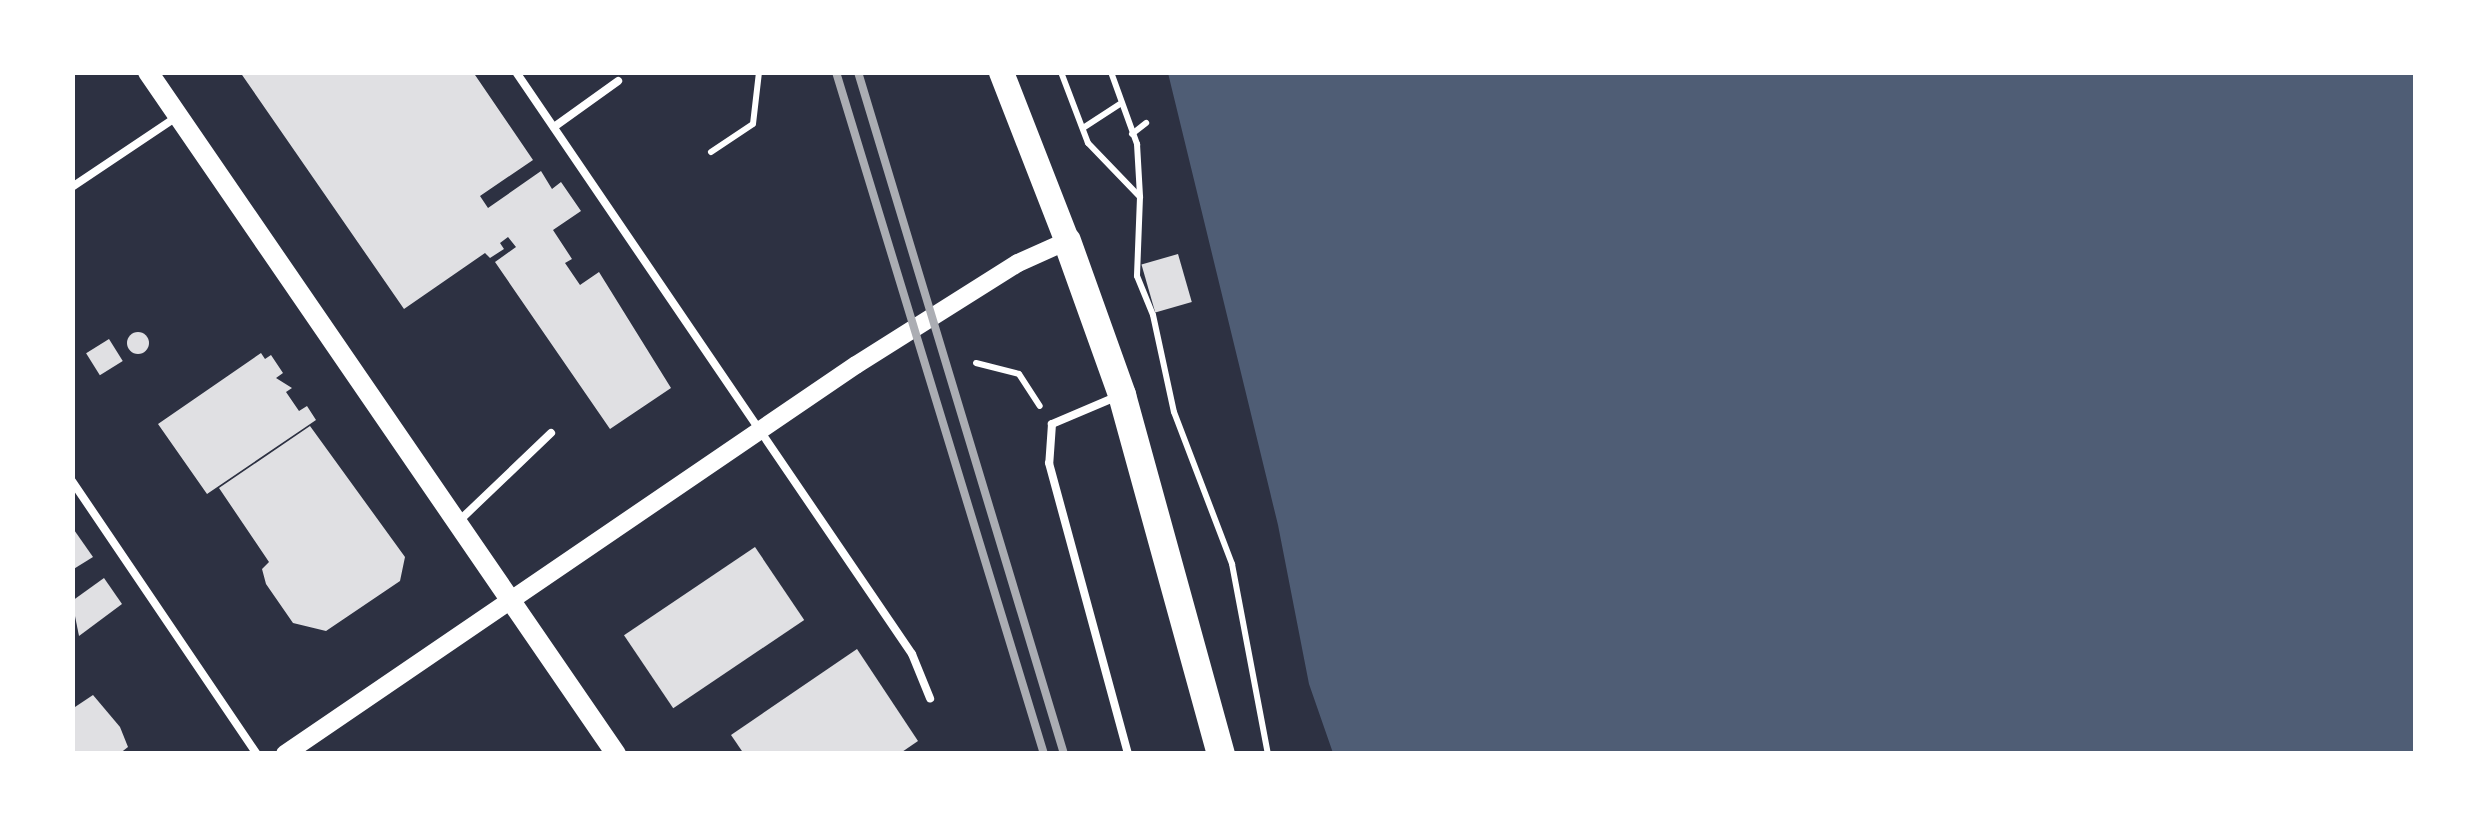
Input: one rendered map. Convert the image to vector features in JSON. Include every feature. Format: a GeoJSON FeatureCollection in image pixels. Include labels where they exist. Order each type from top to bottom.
{"type":"FeatureCollection","features":[{"type":"Feature","properties":{"kind":"highway"},"geometry":{"type":"LineString","coordinates":[[1068,240],[1122,395],[1221,754]]}},
{"type":"Feature","properties":{"kind":"main road"},"geometry":{"type":"LineString","coordinates":[[148,72],[616,754]]}},
{"type":"Feature","properties":{"kind":"main road"},"geometry":{"type":"LineString","coordinates":[[1001,72],[1068,240]]}},
{"type":"Feature","properties":{"kind":"street"},"geometry":{"type":"LineString","coordinates":[[284,754],[760,428],[1018,263],[1068,240]]}},
{"type":"Feature","properties":{"kind":"lane"},"geometry":{"type":"LineString","coordinates":[[516,72],[912,654],[930,698]]}},
{"type":"Feature","properties":{"kind":"lane"},"geometry":{"type":"LineString","coordinates":[[554,128],[618,81]]}},
{"type":"Feature","properties":{"kind":"lane"},"geometry":{"type":"LineString","coordinates":[[72,187],[178,116]]}},
{"type":"Feature","properties":{"kind":"lane"},"geometry":{"type":"LineString","coordinates":[[1122,395],[1052,424],[1050,463],[1128,754]]}},
{"type":"Feature","properties":{"kind":"lane"},"geometry":{"type":"LineString","coordinates":[[458,523],[551,434]]}},
{"type":"Feature","properties":{"kind":"lane"},"geometry":{"type":"LineString","coordinates":[[72,481],[257,754]]}},
{"type":"Feature","properties":{"kind":"path"},"geometry":{"type":"LineString","coordinates":[[711,152],[753,124],[759,72]]}},
{"type":"Feature","properties":{"kind":"path"},"geometry":{"type":"LineString","coordinates":[[1060,72],[1088,143],[1140,198]]}},
{"type":"Feature","properties":{"kind":"path"},"geometry":{"type":"LineString","coordinates":[[1111,72],[1132,134],[1140,198],[1137,276],[1153,314],[1174,412],[1232,564],[1268,754]]}},
{"type":"Feature","properties":{"kind":"path"},"geometry":{"type":"LineString","coordinates":[[1083,128],[1120,104]]}},
{"type":"Feature","properties":{"kind":"path"},"geometry":{"type":"LineString","coordinates":[[1132,134],[1146,124]]}},
{"type":"Feature","properties":{"kind":"path"},"geometry":{"type":"LineString","coordinates":[[976,362],[1018,374],[1052,424]]}},
{"type":"Feature","properties":{"kind":"water"},"geometry":{"type":"Polygon","coordinates":[[[1168,73],[2415,73],[2415,753],[1333,753],[1309,684],[1278,525],[1168,73]]]}},
{"type":"Feature","properties":{"kind":"building"},"geometry":{"type":"Polygon","coordinates":[[[240,72],[473,72],[533,160],[480,196],[488,208],[541,171],[552,189],[561,182],[581,211],[553,230],[572,259],[565,263],[580,285],[599,272],[671,388],[610,429],[495,262],[516,247],[508,237],[500,243],[504,249],[490,258],[485,253],[404,309],[240,72]]]}},
{"type":"Feature","properties":{"kind":"building"},"geometry":{"type":"Polygon","coordinates":[[[1178,254],[1192,302],[1155,313],[1141,264],[1178,254]]]}},
{"type":"Feature","properties":{"kind":"building"},"geometry":{"type":"Polygon","coordinates":[[[138,332],[146,335],[146,351],[138,354],[130,351],[127,343],[130,335],[138,332]]]}},
{"type":"Feature","properties":{"kind":"building"},"geometry":{"type":"Polygon","coordinates":[[[109,339],[123,361],[100,375],[86,353],[109,339]]]}},
{"type":"Feature","properties":{"kind":"building"},"geometry":{"type":"Polygon","coordinates":[[[261,353],[265,359],[271,355],[283,373],[276,378],[292,388],[286,392],[299,411],[307,406],[316,420],[207,494],[158,424],[261,353]]]}},
{"type":"Feature","properties":{"kind":"building"},"geometry":{"type":"Polygon","coordinates":[[[310,426],[405,557],[400,581],[326,631],[293,623],[266,584],[262,569],[269,562],[219,488],[310,426]]]}},
{"type":"Feature","properties":{"kind":"building"},"geometry":{"type":"Polygon","coordinates":[[[72,527],[93,557],[72,570],[72,527]]]}},
{"type":"Feature","properties":{"kind":"building"},"geometry":{"type":"Polygon","coordinates":[[[755,547],[804,620],[673,708],[624,635],[755,547]]]}},
{"type":"Feature","properties":{"kind":"building"},"geometry":{"type":"Polygon","coordinates":[[[104,578],[122,604],[79,636],[72,601],[104,578]]]}},
{"type":"Feature","properties":{"kind":"building"},"geometry":{"type":"Polygon","coordinates":[[[857,649],[918,741],[899,754],[744,754],[731,735],[857,649]]]}},
{"type":"Feature","properties":{"kind":"building"},"geometry":{"type":"Polygon","coordinates":[[[93,695],[120,727],[128,747],[119,754],[72,754],[72,709],[93,695]]]}},
{"type":"Feature","properties":{"kind":"railway"},"geometry":{"type":"LineString","coordinates":[[836,72],[1044,754]]}},
{"type":"Feature","properties":{"kind":"railway"},"geometry":{"type":"LineString","coordinates":[[858,72],[1064,754]]}}]}
